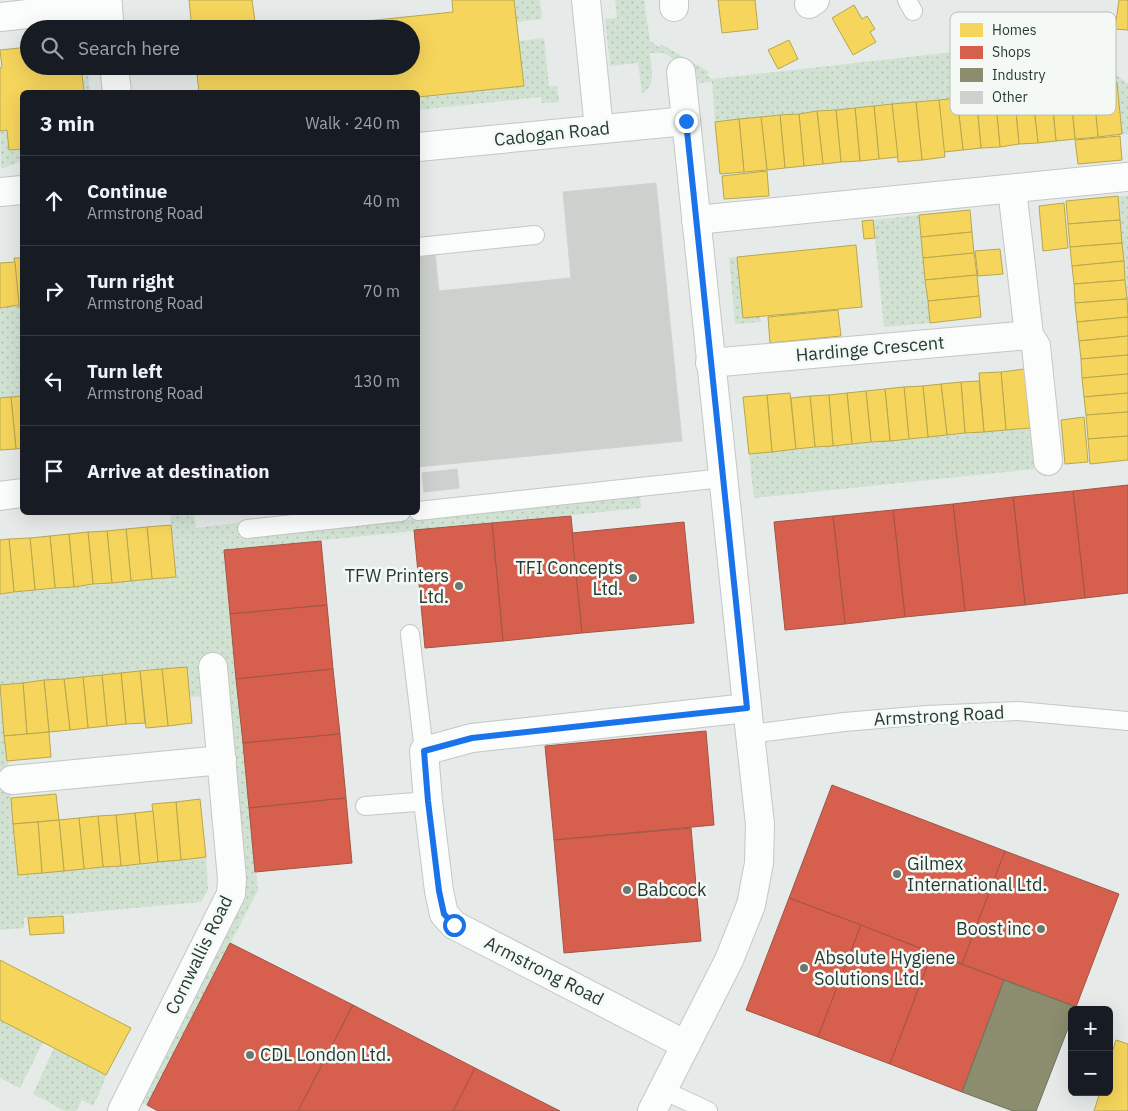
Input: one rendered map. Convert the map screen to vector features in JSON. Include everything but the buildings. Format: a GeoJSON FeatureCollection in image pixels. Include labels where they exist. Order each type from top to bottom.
{"type":"FeatureCollection","features":[{"type":"Feature","properties":{"kind":"street"},"geometry":{"type":"LineString","coordinates":[[586,0],[599,129]]}},
{"type":"Feature","properties":{"kind":"street"},"geometry":{"type":"LineString","coordinates":[[0,16],[108,11]]}},
{"type":"Feature","properties":{"kind":"street"},"geometry":{"type":"LineString","coordinates":[[658,1100],[729,960],[751,905],[759,863],[760,824],[710,363],[681,72]]}},
{"type":"Feature","properties":{"kind":"street"},"geometry":{"type":"LineString","coordinates":[[115,75],[117,90]]}},
{"type":"Feature","properties":{"kind":"street","name":"Cadogan Road"},"geometry":{"type":"LineString","coordinates":[[420,148],[686,121]]}},
{"type":"Feature","properties":{"kind":"street"},"geometry":{"type":"LineString","coordinates":[[696,220],[1126,178]]}},
{"type":"Feature","properties":{"kind":"street"},"geometry":{"type":"LineString","coordinates":[[1012,188],[1029,335],[1036,346],[1048,461]]}},
{"type":"Feature","properties":{"kind":"street"},"geometry":{"type":"LineString","coordinates":[[0,192],[20,190]]}},
{"type":"Feature","properties":{"kind":"street","name":"Hardinge Crescent"},"geometry":{"type":"LineString","coordinates":[[710,363],[1029,335]]}},
{"type":"Feature","properties":{"kind":"street"},"geometry":{"type":"LineString","coordinates":[[0,496],[20,494]]}},
{"type":"Feature","properties":{"kind":"street","name":"Cornwallis Road"},"geometry":{"type":"LineString","coordinates":[[122,1111],[231,894],[232,878],[213,667]]}},
{"type":"Feature","properties":{"kind":"street","name":"Armstrong Road"},"geometry":{"type":"LineString","coordinates":[[686,1045],[454,925],[444,914],[428,801],[424,751],[472,738],[748,721]]}},
{"type":"Feature","properties":{"kind":"street"},"geometry":{"type":"LineString","coordinates":[[12,780],[222,760]]}},
{"type":"Feature","properties":{"kind":"lane"},"geometry":{"type":"LineString","coordinates":[[420,247],[535,235]]}},
{"type":"Feature","properties":{"kind":"lane"},"geometry":{"type":"LineString","coordinates":[[420,511],[723,478]]}},
{"type":"Feature","properties":{"kind":"lane"},"geometry":{"type":"LineString","coordinates":[[246,529],[374,515]]}},
{"type":"Feature","properties":{"kind":"lane","name":"Armstrong Road"},"geometry":{"type":"LineString","coordinates":[[410,634],[424,751]]}},
{"type":"Feature","properties":{"kind":"lane","name":"Armstrong Road"},"geometry":{"type":"LineString","coordinates":[[748,721],[844,722],[927,715],[1018,711],[1128,721]]}},
{"type":"Feature","properties":{"kind":"lane"},"geometry":{"type":"LineString","coordinates":[[365,806],[428,801]]}},
{"type":"Feature","properties":{"kind":"lane"},"geometry":{"type":"LineString","coordinates":[[658,1100],[708,1111]]}},
{"type":"Feature","properties":{"kind":"green space"},"geometry":{"type":"Polygon","coordinates":[[[514,0],[540,0],[542,19],[516,22],[514,0]]]}},
{"type":"Feature","properties":{"kind":"green space"},"geometry":{"type":"Polygon","coordinates":[[[615,0],[644,0],[650,41],[659,47],[661,44],[709,72],[707,75],[712,79],[950,52],[950,99],[715,122],[712,82],[698,83],[697,74],[664,53],[650,53],[652,76],[650,86],[642,93],[638,63],[610,66],[605,19],[617,18],[615,0]]]}},
{"type":"Feature","properties":{"kind":"green space"},"geometry":{"type":"Polygon","coordinates":[[[544,38],[549,86],[557,86],[559,102],[542,103],[541,97],[420,110],[420,97],[523,86],[519,41],[544,38]]]}},
{"type":"Feature","properties":{"kind":"green space"},"geometry":{"type":"Polygon","coordinates":[[[82,75],[88,75],[90,90],[84,90],[82,75]]]}},
{"type":"Feature","properties":{"kind":"green space"},"geometry":{"type":"Polygon","coordinates":[[[1116,75],[1128,84],[1128,134],[1122,134],[1116,75]]]}},
{"type":"Feature","properties":{"kind":"green space"},"geometry":{"type":"Polygon","coordinates":[[[7,130],[9,150],[20,149],[20,162],[1,169],[0,131],[7,130]]]}},
{"type":"Feature","properties":{"kind":"green space"},"geometry":{"type":"Polygon","coordinates":[[[1118,196],[1128,196],[1128,307],[1118,196]]]}},
{"type":"Feature","properties":{"kind":"green space"},"geometry":{"type":"Polygon","coordinates":[[[919,215],[930,323],[884,327],[873,220],[919,215]]]}},
{"type":"Feature","properties":{"kind":"green space"},"geometry":{"type":"Polygon","coordinates":[[[737,257],[743,318],[760,316],[761,322],[735,324],[729,258],[737,257]]]}},
{"type":"Feature","properties":{"kind":"green space"},"geometry":{"type":"Polygon","coordinates":[[[19,305],[20,307],[20,396],[0,398],[0,308],[19,305]]]}},
{"type":"Feature","properties":{"kind":"green space"},"geometry":{"type":"Polygon","coordinates":[[[1030,428],[1034,469],[754,498],[749,454],[1030,428]]]}},
{"type":"Feature","properties":{"kind":"green space"},"geometry":{"type":"Polygon","coordinates":[[[640,496],[641,508],[224,550],[258,890],[147,1105],[140,1102],[245,893],[244,874],[206,696],[190,697],[187,667],[0,685],[0,594],[176,577],[170,515],[194,515],[196,528],[245,522],[247,537],[640,496]]]}},
{"type":"Feature","properties":{"kind":"green space"},"geometry":{"type":"Polygon","coordinates":[[[0,690],[9,774],[0,775],[0,690]]]}},
{"type":"Feature","properties":{"kind":"green space"},"geometry":{"type":"Polygon","coordinates":[[[10,787],[19,875],[206,857],[208,890],[201,902],[24,918],[24,928],[0,930],[0,788],[10,787]]]}},
{"type":"Feature","properties":{"kind":"green space"},"geometry":{"type":"Polygon","coordinates":[[[0,1020],[43,1042],[20,1088],[0,1078],[0,1020]]]}},
{"type":"Feature","properties":{"kind":"green space"},"geometry":{"type":"Polygon","coordinates":[[[54,1048],[106,1075],[93,1106],[82,1100],[76,1111],[65,1111],[33,1094],[54,1048]]]}},
{"type":"Feature","properties":{"kind":"place","name":"TFI Concepts Ltd."},"geometry":{"type":"Point","coordinates":[633,578]}},
{"type":"Feature","properties":{"kind":"place","name":"TFW Printers Ltd."},"geometry":{"type":"Point","coordinates":[459,586]}},
{"type":"Feature","properties":{"kind":"place","name":"Gilmex International Ltd."},"geometry":{"type":"Point","coordinates":[897,874]}},
{"type":"Feature","properties":{"kind":"place","name":"Babcock"},"geometry":{"type":"Point","coordinates":[627,890]}},
{"type":"Feature","properties":{"kind":"place","name":"Boost inc"},"geometry":{"type":"Point","coordinates":[1041,929]}},
{"type":"Feature","properties":{"kind":"place","name":"Absolute Hygiene Solutions Ltd."},"geometry":{"type":"Point","coordinates":[804,968]}},
{"type":"Feature","properties":{"kind":"place","name":"CDL London Ltd."},"geometry":{"type":"Point","coordinates":[250,1055]}},
{"type":"Feature","properties":{"kind":"route"},"geometry":{"type":"LineString","coordinates":[[454,925],[444,914],[439,891],[424,751],[472,738],[747,708],[686,121]]}}]}
